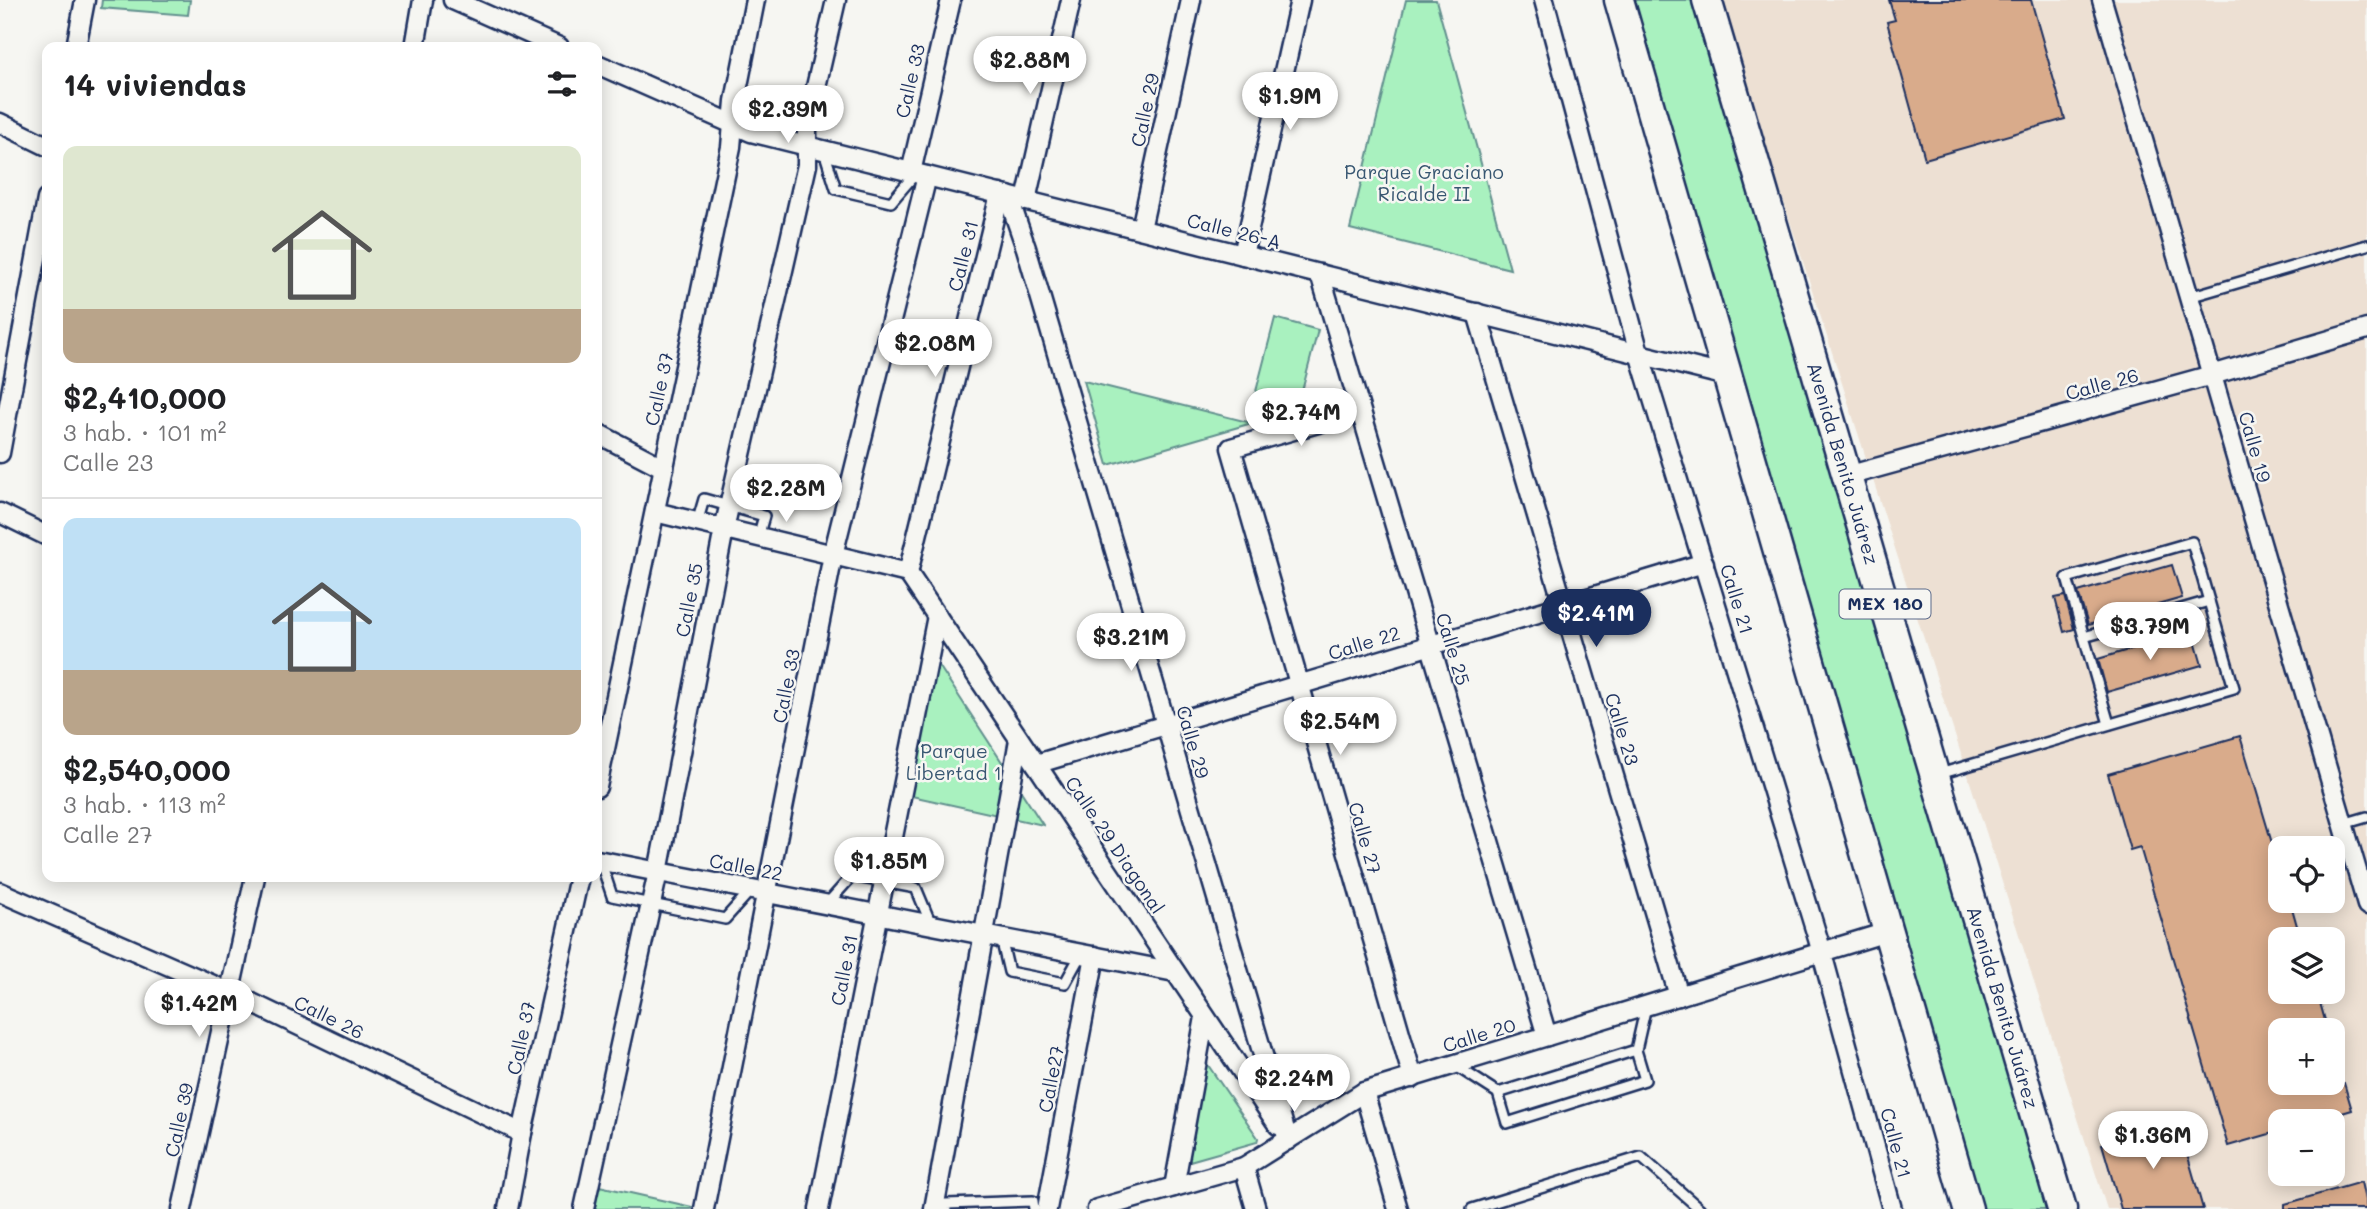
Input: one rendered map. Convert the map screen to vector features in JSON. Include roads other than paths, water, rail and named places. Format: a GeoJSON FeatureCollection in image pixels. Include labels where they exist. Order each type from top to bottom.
{"type":"FeatureCollection","features":[{"type":"Feature","properties":{"kind":"main road"},"geometry":{"type":"LineString","coordinates":[[1619,0],[1968,1209]]}},
{"type":"Feature","properties":{"kind":"main road","name":"Avenida Benito Juárez"},"geometry":{"type":"LineString","coordinates":[[1707,0],[2062,1209]]}},
{"type":"Feature","properties":{"kind":"street"},"geometry":{"type":"LineString","coordinates":[[77,42],[85,0]]}},
{"type":"Feature","properties":{"kind":"street"},"geometry":{"type":"LineString","coordinates":[[416,42],[422,0]]}},
{"type":"Feature","properties":{"kind":"street"},"geometry":{"type":"LineString","coordinates":[[453,0],[548,42]]}},
{"type":"Feature","properties":{"kind":"street","name":"Calle 37"},"geometry":{"type":"LineString","coordinates":[[602,763],[732,147],[735,101],[755,0]]}},
{"type":"Feature","properties":{"kind":"street","name":"Calle 35"},"geometry":{"type":"LineString","coordinates":[[584,1209],[658,872],[724,529],[807,164],[815,147],[807,126],[836,0]]}},
{"type":"Feature","properties":{"kind":"street","name":"Calle 33"},"geometry":{"type":"LineString","coordinates":[[704,1209],[759,891],[918,173],[951,0]]}},
{"type":"Feature","properties":{"kind":"street","name":"Calle 31"},"geometry":{"type":"LineString","coordinates":[[908,573],[1011,197],[1071,0]]}},
{"type":"Feature","properties":{"kind":"street","name":"Calle 29"},"geometry":{"type":"LineString","coordinates":[[1141,229],[1191,0]]}},
{"type":"Feature","properties":{"kind":"street"},"geometry":{"type":"LineString","coordinates":[[1242,255],[1300,0]]}},
{"type":"Feature","properties":{"kind":"street","name":"Calle 21"},"geometry":{"type":"LineString","coordinates":[[1544,0],[1639,353],[1822,952],[1892,1209]]}},
{"type":"Feature","properties":{"kind":"street","name":"Calle 19"},"geometry":{"type":"LineString","coordinates":[[2102,0],[2367,905]]}},
{"type":"Feature","properties":{"kind":"street","name":"Calle 26-A"},"geometry":{"type":"LineString","coordinates":[[602,66],[751,132],[1727,376]]}},
{"type":"Feature","properties":{"kind":"street"},"geometry":{"type":"LineString","coordinates":[[0,123],[42,144]]}},
{"type":"Feature","properties":{"kind":"street","name":"Calle 29"},"geometry":{"type":"LineString","coordinates":[[1011,197],[1288,1140]]}},
{"type":"Feature","properties":{"kind":"street"},"geometry":{"type":"LineString","coordinates":[[0,453],[42,226]]}},
{"type":"Feature","properties":{"kind":"street","name":"Calle 25"},"geometry":{"type":"LineString","coordinates":[[1320,274],[1547,1036]]}},
{"type":"Feature","properties":{"kind":"street","name":"Calle 23"},"geometry":{"type":"LineString","coordinates":[[1477,313],[1679,996]]}},
{"type":"Feature","properties":{"kind":"street","name":"Calle 26"},"geometry":{"type":"LineString","coordinates":[[1847,476],[2212,375],[2367,329]]}},
{"type":"Feature","properties":{"kind":"street","name":"Calle 27"},"geometry":{"type":"LineString","coordinates":[[1360,411],[1231,448],[1413,1077]]}},
{"type":"Feature","properties":{"kind":"street"},"geometry":{"type":"LineString","coordinates":[[602,436],[664,468]]}},
{"type":"Feature","properties":{"kind":"street"},"geometry":{"type":"LineString","coordinates":[[655,512],[908,573]]}},
{"type":"Feature","properties":{"kind":"street"},"geometry":{"type":"LineString","coordinates":[[0,513],[42,534]]}},
{"type":"Feature","properties":{"kind":"street","name":"Calle 22"},"geometry":{"type":"LineString","coordinates":[[1036,764],[1704,563]]}},
{"type":"Feature","properties":{"kind":"street","name":"Calle 29 Diagonal"},"geometry":{"type":"LineString","coordinates":[[908,573],[1288,1140]]}},
{"type":"Feature","properties":{"kind":"street","name":"Calle 31"},"geometry":{"type":"LineString","coordinates":[[819,1209],[937,616]]}},
{"type":"Feature","properties":{"kind":"street"},"geometry":{"type":"LineString","coordinates":[[934,1209],[992,936],[1020,740]]}},
{"type":"Feature","properties":{"kind":"street","name":"Calle 22"},"geometry":{"type":"LineString","coordinates":[[602,861],[1175,972]]}},
{"type":"Feature","properties":{"kind":"street","name":"Calle 39"},"geometry":{"type":"LineString","coordinates":[[182,1209],[254,882]]}},
{"type":"Feature","properties":{"kind":"street","name":"Calle 37"},"geometry":{"type":"LineString","coordinates":[[508,1209],[522,1133],[578,882]]}},
{"type":"Feature","properties":{"kind":"street","name":"Calle 26"},"geometry":{"type":"LineString","coordinates":[[0,892],[229,992],[522,1133]]}},
{"type":"Feature","properties":{"kind":"street","name":"Calle 20"},"geometry":{"type":"LineString","coordinates":[[1105,1208],[1244,1167],[1364,1092],[1887,932]]}},
{"type":"Feature","properties":{"kind":"street","name":"Calle27"},"geometry":{"type":"LineString","coordinates":[[1047,1209],[1088,955]]}},
{"type":"Feature","properties":{"kind":"street"},"geometry":{"type":"LineString","coordinates":[[1174,1187],[1205,1017]]}},
{"type":"Feature","properties":{"kind":"street"},"geometry":{"type":"LineString","coordinates":[[1364,1092],[1398,1209]]}},
{"type":"Feature","properties":{"kind":"street"},"geometry":{"type":"LineString","coordinates":[[1244,1167],[1256,1209]]}},
{"type":"Feature","properties":{"kind":"lane"},"geometry":{"type":"LineString","coordinates":[[815,147],[836,189],[891,202],[918,173]]}},
{"type":"Feature","properties":{"kind":"lane"},"geometry":{"type":"LineString","coordinates":[[2189,297],[2367,245]]}},
{"type":"Feature","properties":{"kind":"lane"},"geometry":{"type":"LineString","coordinates":[[697,523],[704,499],[764,516],[758,537]]}},
{"type":"Feature","properties":{"kind":"lane"},"geometry":{"type":"LineString","coordinates":[[1935,775],[2234,688],[2192,542],[2067,578],[2109,724]]}},
{"type":"Feature","properties":{"kind":"lane"},"geometry":{"type":"LineString","coordinates":[[2084,638],[2209,601]]}},
{"type":"Feature","properties":{"kind":"lane"},"geometry":{"type":"LineString","coordinates":[[2343,824],[2367,817]]}},
{"type":"Feature","properties":{"kind":"lane"},"geometry":{"type":"LineString","coordinates":[[602,870],[612,896],[725,919],[759,891]]}},
{"type":"Feature","properties":{"kind":"lane"},"geometry":{"type":"LineString","coordinates":[[827,904],[852,876],[884,881],[916,888],[931,924]]}},
{"type":"Feature","properties":{"kind":"lane"},"geometry":{"type":"LineString","coordinates":[[992,936],[1009,972],[1065,983],[1088,955]]}},
{"type":"Feature","properties":{"kind":"lane"},"geometry":{"type":"LineString","coordinates":[[1454,1065],[1463,1068],[1498,1094],[1507,1123],[1645,1080],[1636,1050],[1646,1006]]}},
{"type":"Feature","properties":{"kind":"lane"},"geometry":{"type":"LineString","coordinates":[[1498,1094],[1636,1050]]}},
{"type":"Feature","properties":{"kind":"lane"},"geometry":{"type":"LineString","coordinates":[[1472,1209],[1641,1157],[1700,1209]]}},
{"type":"Feature","properties":{"kind":"lane"},"geometry":{"type":"LineString","coordinates":[[946,1209],[946,1204],[1033,1201],[1034,1209]]}},
{"type":"Feature","properties":{"kind":"park label","name":"Parque Graciano Ricalde II"},"geometry":{"type":"Point","coordinates":[1424,183]}},
{"type":"Feature","properties":{"kind":"park label","name":"Parque Libertad 1"},"geometry":{"type":"Point","coordinates":[954,762]}}]}
